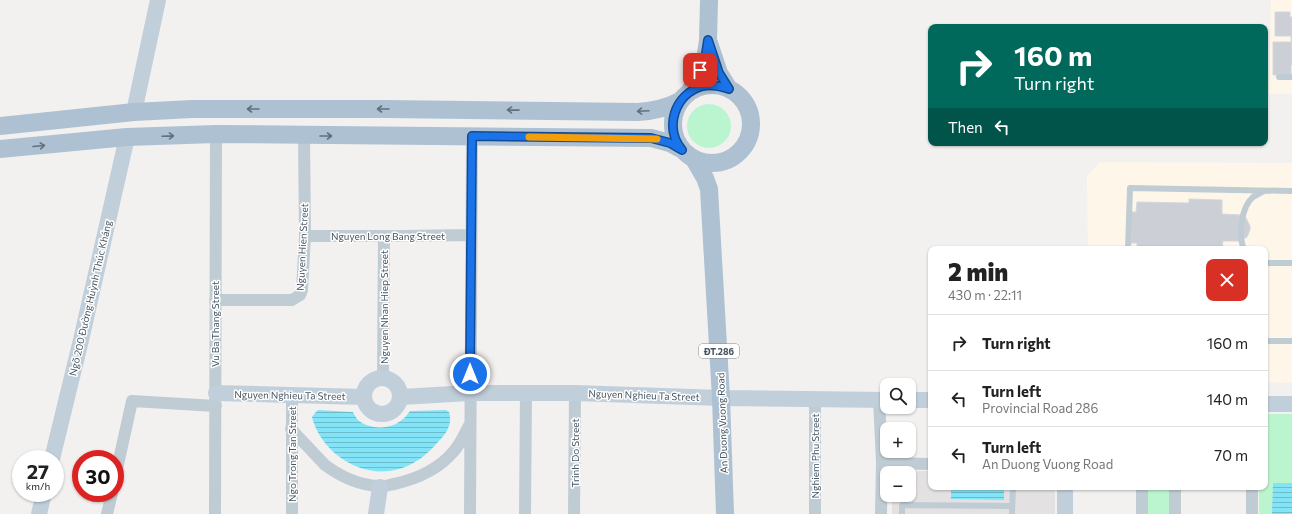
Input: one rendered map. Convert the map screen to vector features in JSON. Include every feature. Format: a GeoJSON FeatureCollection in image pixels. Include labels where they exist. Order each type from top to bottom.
{"type":"FeatureCollection","features":[{"type":"Feature","properties":{"kind":"main road","name":"ĐT.286"},"geometry":{"type":"LineString","coordinates":[[688,155],[676,140],[673,130],[673,120],[676,110],[705,60],[708,40],[709,0]]}},
{"type":"Feature","properties":{"kind":"main road","name":"ĐT.286"},"geometry":{"type":"LineString","coordinates":[[708,40],[719,73],[729,89],[740,97],[748,109],[751,122],[749,135],[743,148],[717,177],[710,188]]}},
{"type":"Feature","properties":{"kind":"main road"},"geometry":{"type":"LineString","coordinates":[[0,126],[134,112],[223,108],[638,112],[657,110],[672,105],[703,86],[716,85],[729,89]]}},
{"type":"Feature","properties":{"kind":"main road"},"geometry":{"type":"LineString","coordinates":[[0,150],[127,137],[216,134],[472,136],[651,138],[670,143],[688,155],[704,163],[714,164],[724,162],[734,157]]}},
{"type":"Feature","properties":{"kind":"main road","name":"An Duong Vuong Road"},"geometry":{"type":"LineString","coordinates":[[688,155],[705,178],[710,188],[721,398],[725,514]]}},
{"type":"Feature","properties":{"kind":"street"},"geometry":{"type":"LineString","coordinates":[[134,112],[158,0]]}},
{"type":"Feature","properties":{"kind":"street","name":"Vu Ba Thang Street"},"geometry":{"type":"LineString","coordinates":[[215,514],[216,134]]}},
{"type":"Feature","properties":{"kind":"street","name":"Nguyen Hien Street"},"geometry":{"type":"LineString","coordinates":[[215,300],[292,300],[300,295],[302,290],[305,236],[304,135]]}},
{"type":"Feature","properties":{"kind":"street"},"geometry":{"type":"LineString","coordinates":[[470,514],[472,136]]}},
{"type":"Feature","properties":{"kind":"street","name":"Ngõ 200 Đường Huỳnh Thúc Kháng"},"geometry":{"type":"LineString","coordinates":[[54,450],[127,137]]}},
{"type":"Feature","properties":{"kind":"street","name":"Nguyen Long Bang Street"},"geometry":{"type":"LineString","coordinates":[[305,236],[471,235]]}},
{"type":"Feature","properties":{"kind":"street","name":"Nguyen Nhan Hiep Street"},"geometry":{"type":"LineString","coordinates":[[383,377],[384,236]]}},
{"type":"Feature","properties":{"kind":"street"},"geometry":{"type":"LineString","coordinates":[[383,377],[388,378],[396,384],[399,388],[401,397],[397,408],[388,414],[382,415],[372,411],[368,407],[364,397],[366,387],[369,383],[383,377]]}},
{"type":"Feature","properties":{"kind":"street","name":"Nguyen Nghieu Ta Street"},"geometry":{"type":"LineString","coordinates":[[401,397],[470,393],[575,393],[721,398],[880,400]]}},
{"type":"Feature","properties":{"kind":"street"},"geometry":{"type":"LineString","coordinates":[[525,514],[526,393]]}},
{"type":"Feature","properties":{"kind":"street","name":"Trinh Do Street"},"geometry":{"type":"LineString","coordinates":[[574,514],[575,393]]}},
{"type":"Feature","properties":{"kind":"street","name":"Nguyen Nghieu Ta Street"},"geometry":{"type":"LineString","coordinates":[[216,399],[292,395],[364,397]]}},
{"type":"Feature","properties":{"kind":"street","name":"Ngo Trong Tan Street"},"geometry":{"type":"LineString","coordinates":[[292,395],[292,514]]}},
{"type":"Feature","properties":{"kind":"street"},"geometry":{"type":"LineString","coordinates":[[121,450],[132,401],[216,399]]}},
{"type":"Feature","properties":{"kind":"street","name":"Nghiem Phu Street"},"geometry":{"type":"LineString","coordinates":[[815,399],[815,514]]}},
{"type":"Feature","properties":{"kind":"street"},"geometry":{"type":"LineString","coordinates":[[916,400],[928,400]]}},
{"type":"Feature","properties":{"kind":"street"},"geometry":{"type":"LineString","coordinates":[[1268,404],[1292,404]]}},
{"type":"Feature","properties":{"kind":"street"},"geometry":{"type":"LineString","coordinates":[[881,514],[883,414]]}},
{"type":"Feature","properties":{"kind":"street"},"geometry":{"type":"LineString","coordinates":[[291,429],[325,465],[331,469],[348,478],[380,486],[406,482],[419,477],[438,466],[455,450],[470,424]]}},
{"type":"Feature","properties":{"kind":"street"},"geometry":{"type":"LineString","coordinates":[[882,464],[928,464]]}},
{"type":"Feature","properties":{"kind":"street"},"geometry":{"type":"LineString","coordinates":[[376,514],[380,486]]}},
{"type":"Feature","properties":{"kind":"street"},"geometry":{"type":"LineString","coordinates":[[1065,490],[1065,514]]}},
{"type":"Feature","properties":{"kind":"street"},"geometry":{"type":"LineString","coordinates":[[1142,490],[1142,514]]}},
{"type":"Feature","properties":{"kind":"street"},"geometry":{"type":"LineString","coordinates":[[1175,490],[1175,514]]}},
{"type":"Feature","properties":{"kind":"street"},"geometry":{"type":"LineString","coordinates":[[1252,490],[1252,514]]}},
{"type":"Feature","properties":{"kind":"street"},"geometry":{"type":"LineString","coordinates":[[39,514],[42,502]]}},
{"type":"Feature","properties":{"kind":"street"},"geometry":{"type":"LineString","coordinates":[[107,514],[110,502]]}},
{"type":"Feature","properties":{"kind":"lane"},"geometry":{"type":"LineString","coordinates":[[1280,77],[1292,77]]}},
{"type":"Feature","properties":{"kind":"lane"},"geometry":{"type":"LineString","coordinates":[[1128,246],[1130,188],[1292,191]]}},
{"type":"Feature","properties":{"kind":"lane"},"geometry":{"type":"LineString","coordinates":[[1242,246],[1241,232],[1244,212],[1247,204],[1265,190]]}},
{"type":"Feature","properties":{"kind":"lane"},"geometry":{"type":"LineString","coordinates":[[1268,263],[1292,263]]}},
{"type":"Feature","properties":{"kind":"lane"},"geometry":{"type":"LineString","coordinates":[[1268,340],[1292,341]]}},
{"type":"Feature","properties":{"kind":"lane"},"geometry":{"type":"LineString","coordinates":[[1012,490],[1012,514]]}},
{"type":"Feature","properties":{"kind":"lane"},"geometry":{"type":"LineString","coordinates":[[902,514],[902,505],[1012,506]]}},
{"type":"Feature","properties":{"kind":"shaded area"},"geometry":{"type":"Polygon","coordinates":[[[1271,0],[1292,0],[1292,94],[1269,94],[1271,0]]]}},
{"type":"Feature","properties":{"kind":"shaded area"},"geometry":{"type":"Polygon","coordinates":[[[1100,162],[1292,163],[1292,383],[1268,382],[1268,246],[1088,246],[1087,176],[1100,162]]]}},
{"type":"Feature","properties":{"kind":"shaded area"},"geometry":{"type":"Polygon","coordinates":[[[916,471],[928,471],[928,490],[1055,490],[1055,514],[892,514],[892,502],[916,502],[916,471]]]}},
{"type":"Feature","properties":{"kind":"green space"},"geometry":{"type":"Polygon","coordinates":[[[705,104],[713,104],[725,110],[731,122],[731,130],[725,142],[713,148],[705,148],[693,142],[687,130],[687,122],[693,110],[705,104]]]}},
{"type":"Feature","properties":{"kind":"green space"},"geometry":{"type":"Polygon","coordinates":[[[1268,414],[1292,414],[1292,514],[1259,514],[1259,490],[1268,490],[1268,414]]]}},
{"type":"Feature","properties":{"kind":"green space"},"geometry":{"type":"Polygon","coordinates":[[[1146,490],[1172,490],[1172,514],[1146,514],[1146,490]]]}},
{"type":"Feature","properties":{"kind":"water"},"geometry":{"type":"Polygon","coordinates":[[[318,410],[353,412],[357,419],[362,423],[372,427],[394,425],[402,420],[410,411],[446,410],[449,412],[450,421],[444,436],[419,460],[408,466],[395,470],[368,470],[343,460],[324,441],[317,430],[312,417],[318,410]]]}},
{"type":"Feature","properties":{"kind":"water"},"geometry":{"type":"Polygon","coordinates":[[[1273,483],[1292,483],[1292,514],[1272,514],[1273,483]]]}},
{"type":"Feature","properties":{"kind":"water"},"geometry":{"type":"Polygon","coordinates":[[[951,490],[1004,490],[1004,500],[951,499],[951,490]]]}},
{"type":"Feature","properties":{"kind":"building"},"geometry":{"type":"Polygon","coordinates":[[[1275,12],[1290,12],[1290,17],[1292,17],[1291,75],[1273,75],[1273,42],[1291,42],[1291,36],[1275,36],[1275,12]]]}},
{"type":"Feature","properties":{"kind":"building"},"geometry":{"type":"Polygon","coordinates":[[[1189,199],[1222,200],[1222,214],[1241,215],[1246,218],[1250,226],[1247,237],[1240,241],[1223,241],[1222,246],[1137,246],[1137,243],[1131,243],[1131,212],[1136,212],[1137,202],[1189,203],[1189,199]]]}},
{"type":"Feature","properties":{"kind":"slow traffic"},"geometry":{"type":"LineString","coordinates":[[529,137],[657,139]]}},
{"type":"Feature","properties":{"kind":"route"},"geometry":{"type":"LineString","coordinates":[[470,374],[472,136],[651,138],[670,143],[682,150],[676,140],[673,130],[673,120],[680,101],[690,92],[703,86],[716,85],[729,89],[719,73],[708,40],[705,60],[700,70]]}}]}
